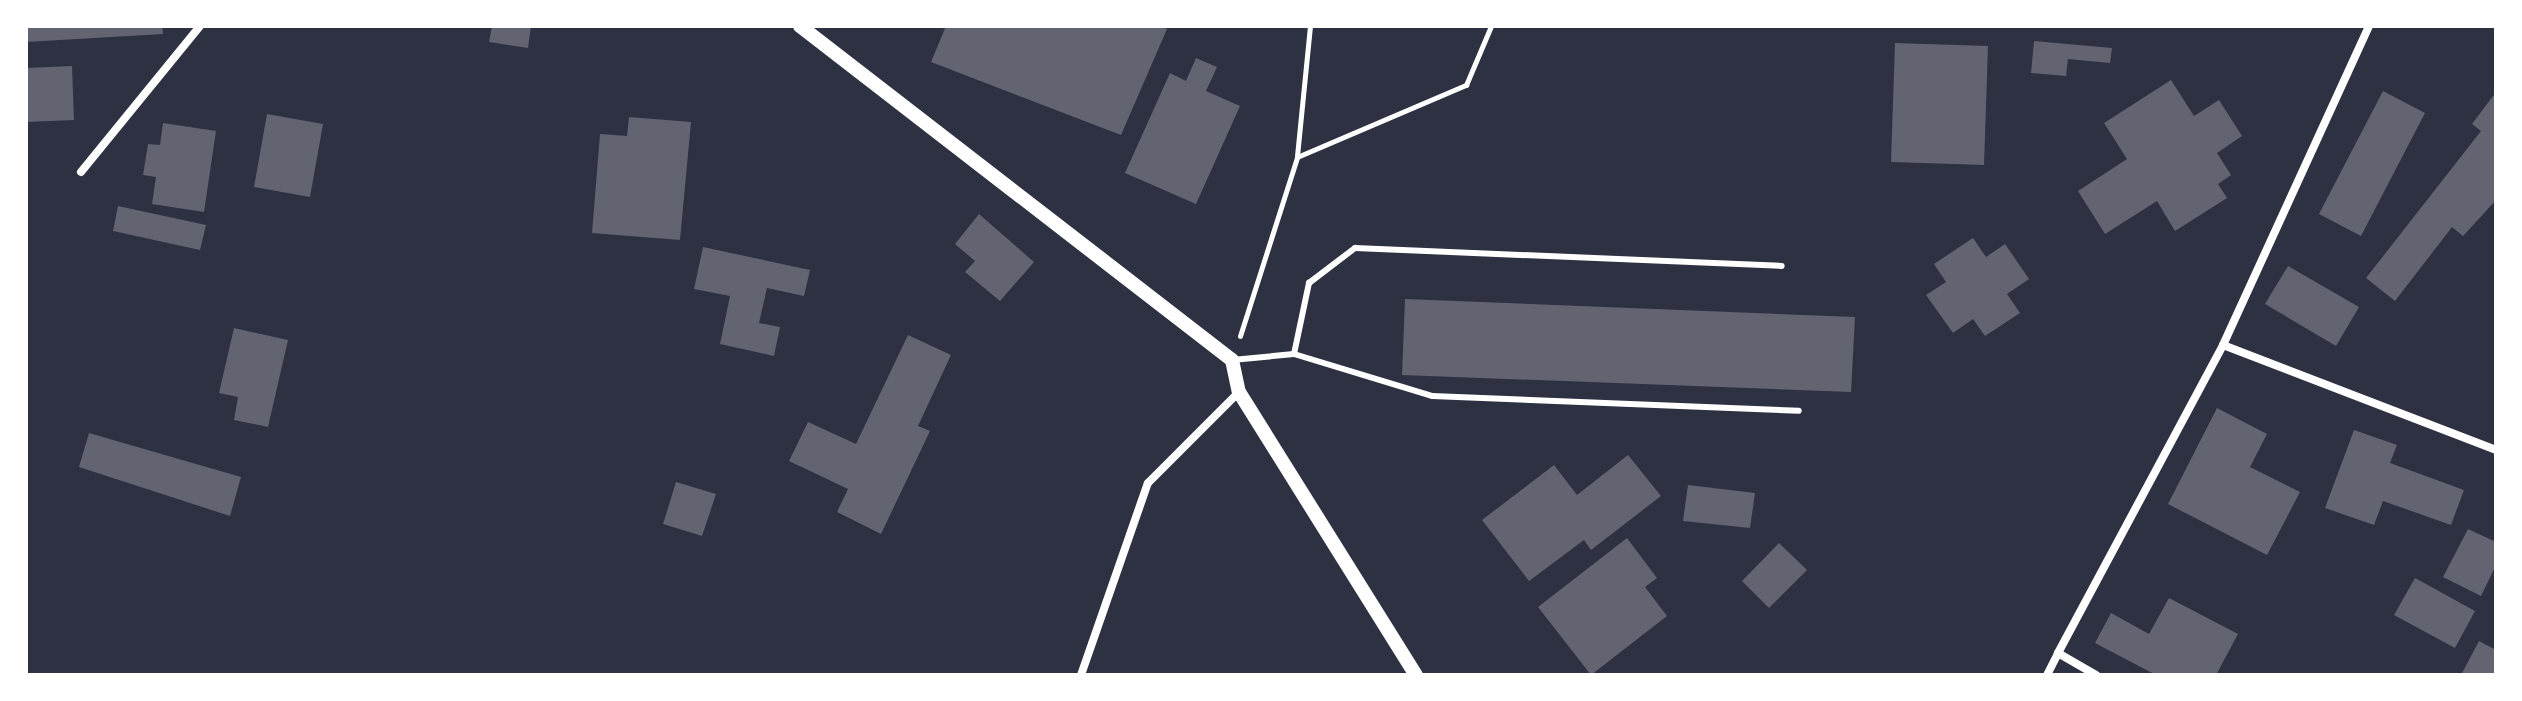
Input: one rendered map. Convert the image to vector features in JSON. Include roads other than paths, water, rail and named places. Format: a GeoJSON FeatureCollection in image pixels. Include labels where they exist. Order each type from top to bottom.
{"type":"FeatureCollection","features":[{"type":"Feature","properties":{"kind":"street"},"geometry":{"type":"LineString","coordinates":[[81,172],[200,26]]}},
{"type":"Feature","properties":{"kind":"street"},"geometry":{"type":"LineString","coordinates":[[800,26],[1232,360],[1239,392],[1416,675]]}},
{"type":"Feature","properties":{"kind":"street"},"geometry":{"type":"LineString","coordinates":[[2047,675],[2223,345],[2369,26]]}},
{"type":"Feature","properties":{"kind":"street"},"geometry":{"type":"LineString","coordinates":[[2223,345],[2496,450]]}},
{"type":"Feature","properties":{"kind":"street"},"geometry":{"type":"LineString","coordinates":[[1081,675],[1148,483],[1239,392]]}},
{"type":"Feature","properties":{"kind":"street"},"geometry":{"type":"LineString","coordinates":[[2058,653],[2096,675]]}},
{"type":"Feature","properties":{"kind":"lane"},"geometry":{"type":"LineString","coordinates":[[1294,354],[1309,283],[1355,248],[1782,266]]}},
{"type":"Feature","properties":{"kind":"lane"},"geometry":{"type":"LineString","coordinates":[[1232,360],[1294,354],[1432,396],[1799,411]]}}]}
